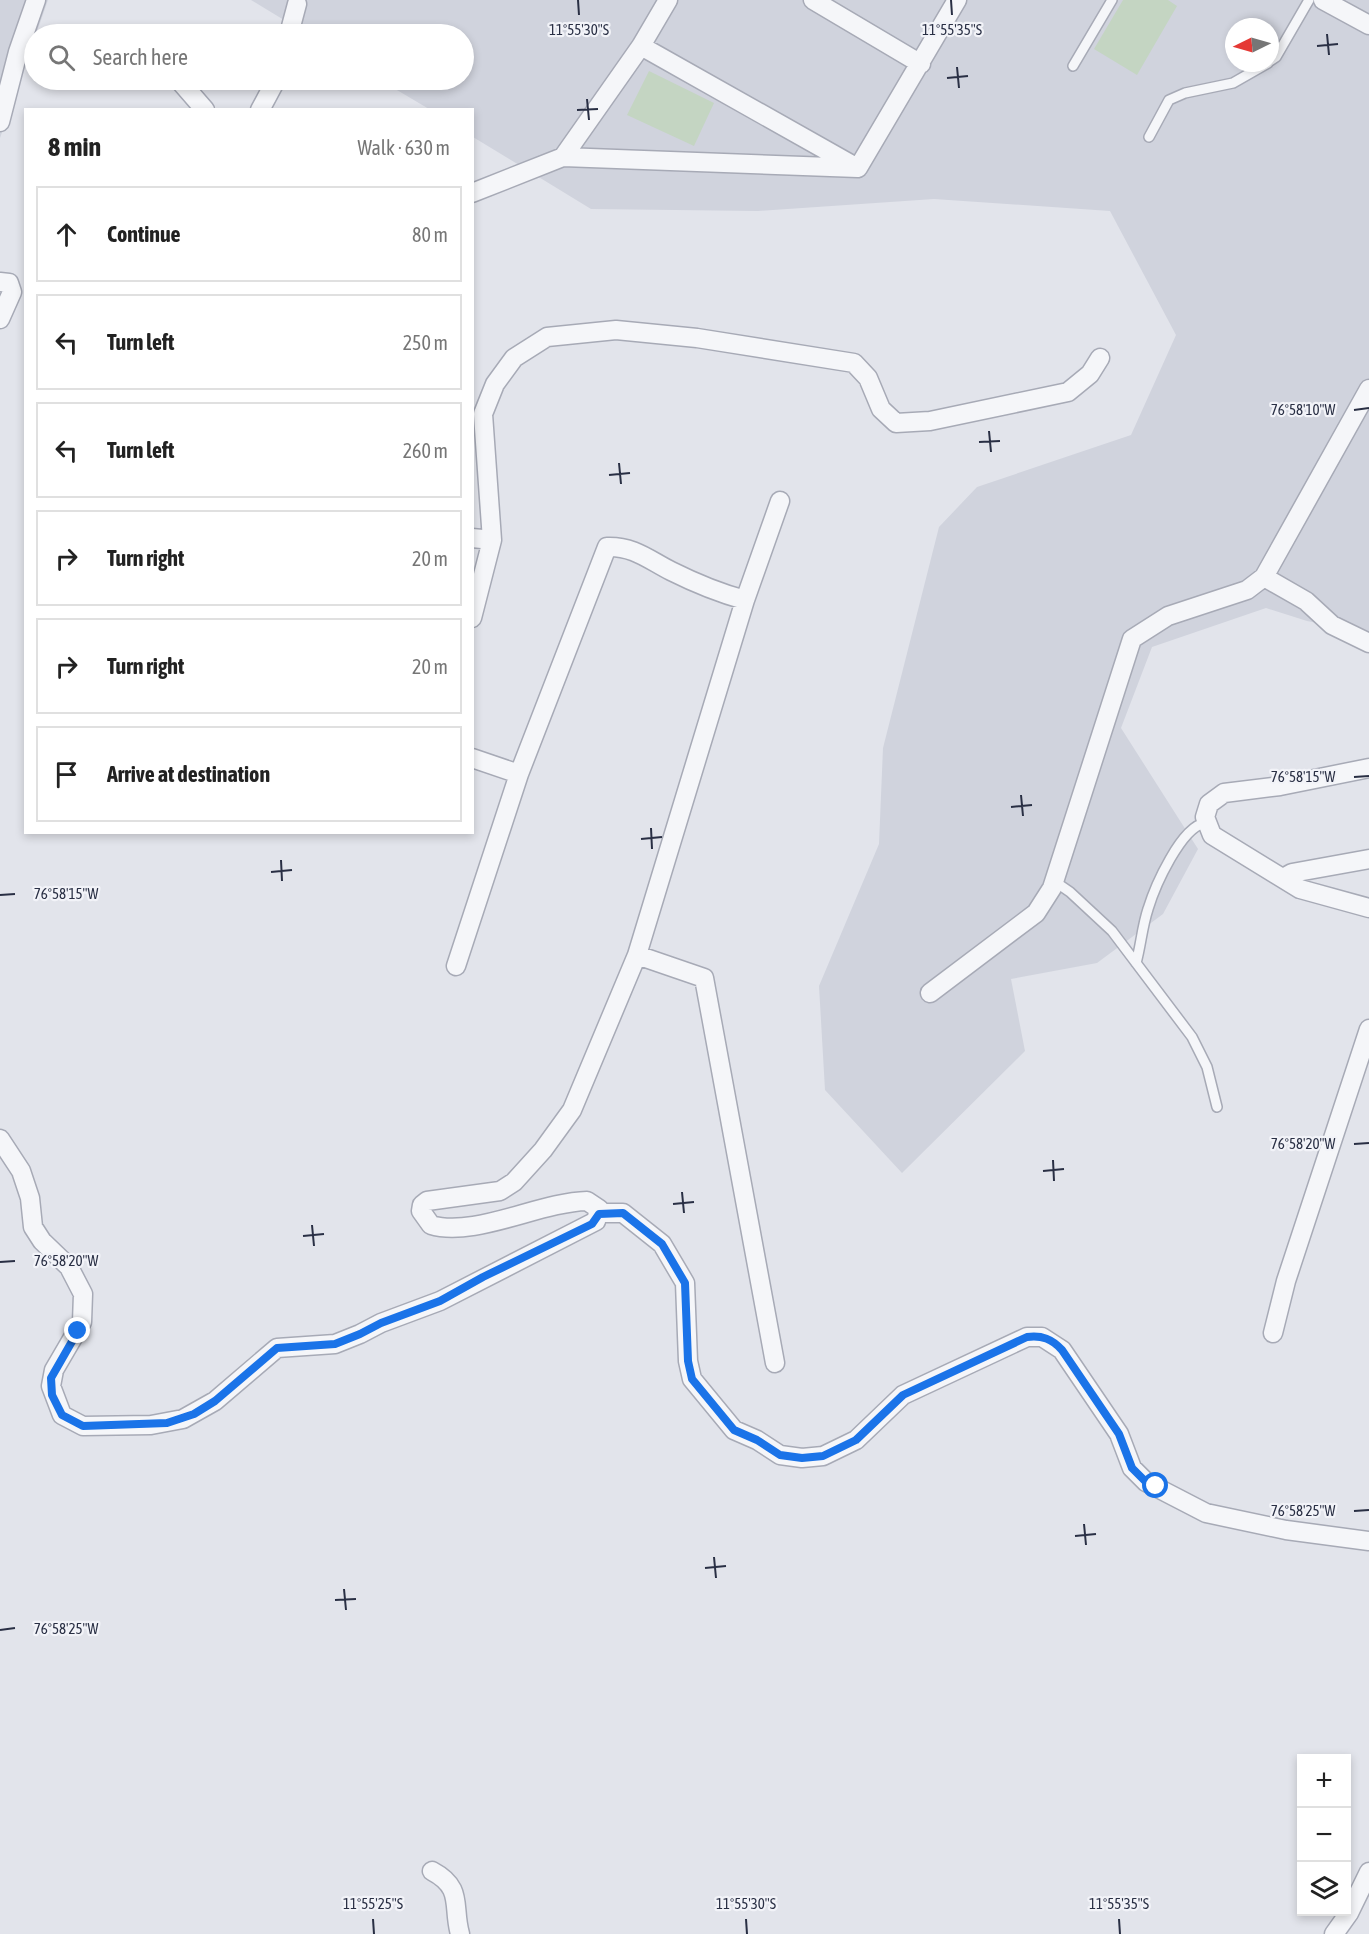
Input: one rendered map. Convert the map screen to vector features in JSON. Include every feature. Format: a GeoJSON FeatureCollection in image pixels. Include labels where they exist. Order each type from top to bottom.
{"type":"FeatureCollection","features":[{"type":"Feature","properties":{"kind":"street"},"geometry":{"type":"LineString","coordinates":[[28,24],[36,0]]}},
{"type":"Feature","properties":{"kind":"street"},"geometry":{"type":"LineString","coordinates":[[563,157],[641,46],[668,0]]}},
{"type":"Feature","properties":{"kind":"street"},"geometry":{"type":"LineString","coordinates":[[813,0],[921,64]]}},
{"type":"Feature","properties":{"kind":"street"},"geometry":{"type":"LineString","coordinates":[[858,168],[957,0]]}},
{"type":"Feature","properties":{"kind":"street"},"geometry":{"type":"LineString","coordinates":[[1323,0],[1369,25]]}},
{"type":"Feature","properties":{"kind":"street"},"geometry":{"type":"LineString","coordinates":[[292,24],[297,4]]}},
{"type":"Feature","properties":{"kind":"street"},"geometry":{"type":"LineString","coordinates":[[0,122],[24,35]]}},
{"type":"Feature","properties":{"kind":"street"},"geometry":{"type":"LineString","coordinates":[[641,46],[858,168]]}},
{"type":"Feature","properties":{"kind":"street"},"geometry":{"type":"LineString","coordinates":[[188,90],[203,108]]}},
{"type":"Feature","properties":{"kind":"street"},"geometry":{"type":"LineString","coordinates":[[261,108],[271,90]]}},
{"type":"Feature","properties":{"kind":"street"},"geometry":{"type":"LineString","coordinates":[[474,193],[563,157],[858,168]]}},
{"type":"Feature","properties":{"kind":"street"},"geometry":{"type":"LineString","coordinates":[[0,282],[9,283],[12,292],[0,319]]}},
{"type":"Feature","properties":{"kind":"street"},"geometry":{"type":"LineString","coordinates":[[474,610],[492,540],[483,414],[495,384],[514,358],[547,337],[616,330],[698,338],[854,363],[868,378],[881,409],[896,423],[930,421],[1068,392],[1090,374],[1100,358]]}},
{"type":"Feature","properties":{"kind":"street"},"geometry":{"type":"LineString","coordinates":[[930,993],[1036,913],[1054,881],[1132,639],[1168,616],[1246,590],[1264,577],[1369,389]]}},
{"type":"Feature","properties":{"kind":"street"},"geometry":{"type":"LineString","coordinates":[[599,1214],[595,1205],[582,1201],[453,1229],[431,1225],[421,1211],[422,1205],[428,1202],[500,1191],[514,1182],[543,1150],[572,1110],[637,955],[745,600],[780,501]]}},
{"type":"Feature","properties":{"kind":"street"},"geometry":{"type":"LineString","coordinates":[[474,538],[492,540]]}},
{"type":"Feature","properties":{"kind":"street"},"geometry":{"type":"LineString","coordinates":[[456,966],[519,774],[608,547],[620,546],[642,553],[670,570],[716,592],[745,600]]}},
{"type":"Feature","properties":{"kind":"street"},"geometry":{"type":"LineString","coordinates":[[1264,577],[1306,601],[1332,625],[1369,643]]}},
{"type":"Feature","properties":{"kind":"street"},"geometry":{"type":"LineString","coordinates":[[474,759],[519,774]]}},
{"type":"Feature","properties":{"kind":"street"},"geometry":{"type":"LineString","coordinates":[[1369,768],[1280,786],[1224,793],[1209,804],[1205,823],[1212,835],[1300,889],[1369,908]]}},
{"type":"Feature","properties":{"kind":"street"},"geometry":{"type":"LineString","coordinates":[[1282,878],[1292,873],[1369,859]]}},
{"type":"Feature","properties":{"kind":"street"},"geometry":{"type":"LineString","coordinates":[[637,955],[704,978],[775,1363]]}},
{"type":"Feature","properties":{"kind":"street"},"geometry":{"type":"LineString","coordinates":[[1273,1333],[1286,1281],[1369,1029]]}},
{"type":"Feature","properties":{"kind":"street"},"geometry":{"type":"LineString","coordinates":[[0,1139],[21,1171],[30,1198],[33,1227],[55,1255],[69,1268],[83,1294],[82,1322],[54,1370],[51,1386],[62,1415],[83,1426],[151,1425],[183,1419],[215,1401],[277,1348],[335,1344],[381,1323],[440,1301],[483,1277],[592,1224],[599,1214]]}},
{"type":"Feature","properties":{"kind":"street"},"geometry":{"type":"LineString","coordinates":[[599,1214],[623,1213],[662,1244],[685,1283],[688,1361],[692,1379],[734,1430],[757,1440],[780,1455],[802,1458],[823,1456],[856,1440],[903,1395],[1027,1337],[1042,1337],[1062,1350],[1119,1434],[1132,1468],[1146,1482],[1206,1513],[1286,1530],[1369,1541]]}},
{"type":"Feature","properties":{"kind":"street"},"geometry":{"type":"LineString","coordinates":[[432,1871],[446,1880],[454,1890],[460,1934]]}},
{"type":"Feature","properties":{"kind":"street"},"geometry":{"type":"LineString","coordinates":[[1334,1934],[1349,1913],[1369,1872]]}},
{"type":"Feature","properties":{"kind":"lane"},"geometry":{"type":"LineString","coordinates":[[1073,66],[1112,0]]}},
{"type":"Feature","properties":{"kind":"lane"},"geometry":{"type":"LineString","coordinates":[[1279,52],[1309,0]]}},
{"type":"Feature","properties":{"kind":"lane"},"geometry":{"type":"LineString","coordinates":[[1149,137],[1169,100],[1185,93],[1233,83],[1252,72]]}},
{"type":"Feature","properties":{"kind":"lane"},"geometry":{"type":"LineString","coordinates":[[1136,963],[1148,910],[1158,886],[1188,833],[1198,824],[1205,823]]}},
{"type":"Feature","properties":{"kind":"lane"},"geometry":{"type":"LineString","coordinates":[[1054,881],[1070,892],[1112,931],[1201,1052],[1212,1083],[1217,1107]]}},
{"type":"Feature","properties":{"kind":"shaded area"},"geometry":{"type":"Polygon","coordinates":[[[0,0],[48,0],[40,24],[24,24],[24,69],[0,138],[0,0]]]}},
{"type":"Feature","properties":{"kind":"shaded area"},"geometry":{"type":"Polygon","coordinates":[[[251,0],[1369,0],[1369,633],[1307,621],[1266,608],[1152,647],[1121,728],[1198,849],[1163,914],[1097,963],[1011,979],[1025,1051],[902,1173],[825,1090],[819,986],[879,844],[883,748],[939,527],[977,487],[1131,435],[1176,335],[1110,211],[934,199],[758,211],[591,209],[474,138],[474,108],[427,108],[397,90],[474,90],[474,24],[291,24],[251,0]]]}},
{"type":"Feature","properties":{"kind":"green space"},"geometry":{"type":"Polygon","coordinates":[[[1123,0],[1168,0],[1177,6],[1137,75],[1094,49],[1123,0]]]}},
{"type":"Feature","properties":{"kind":"green space"},"geometry":{"type":"Polygon","coordinates":[[[649,71],[714,103],[694,146],[627,115],[649,71]]]}},
{"type":"Feature","properties":{"kind":"route"},"geometry":{"type":"LineString","coordinates":[[78,1331],[51,1378],[52,1395],[62,1415],[74,1424],[83,1426],[167,1423],[183,1419],[205,1408],[277,1348],[335,1344],[381,1323],[440,1301],[483,1277],[592,1224],[599,1214],[623,1213],[662,1244],[672,1257],[685,1283],[689,1370],[697,1387],[713,1401],[734,1430],[757,1440],[780,1455],[802,1458],[823,1456],[856,1440],[903,1395],[1027,1337],[1035,1336],[1049,1340],[1062,1350],[1119,1434],[1132,1468],[1146,1482],[1156,1486]]}}]}
